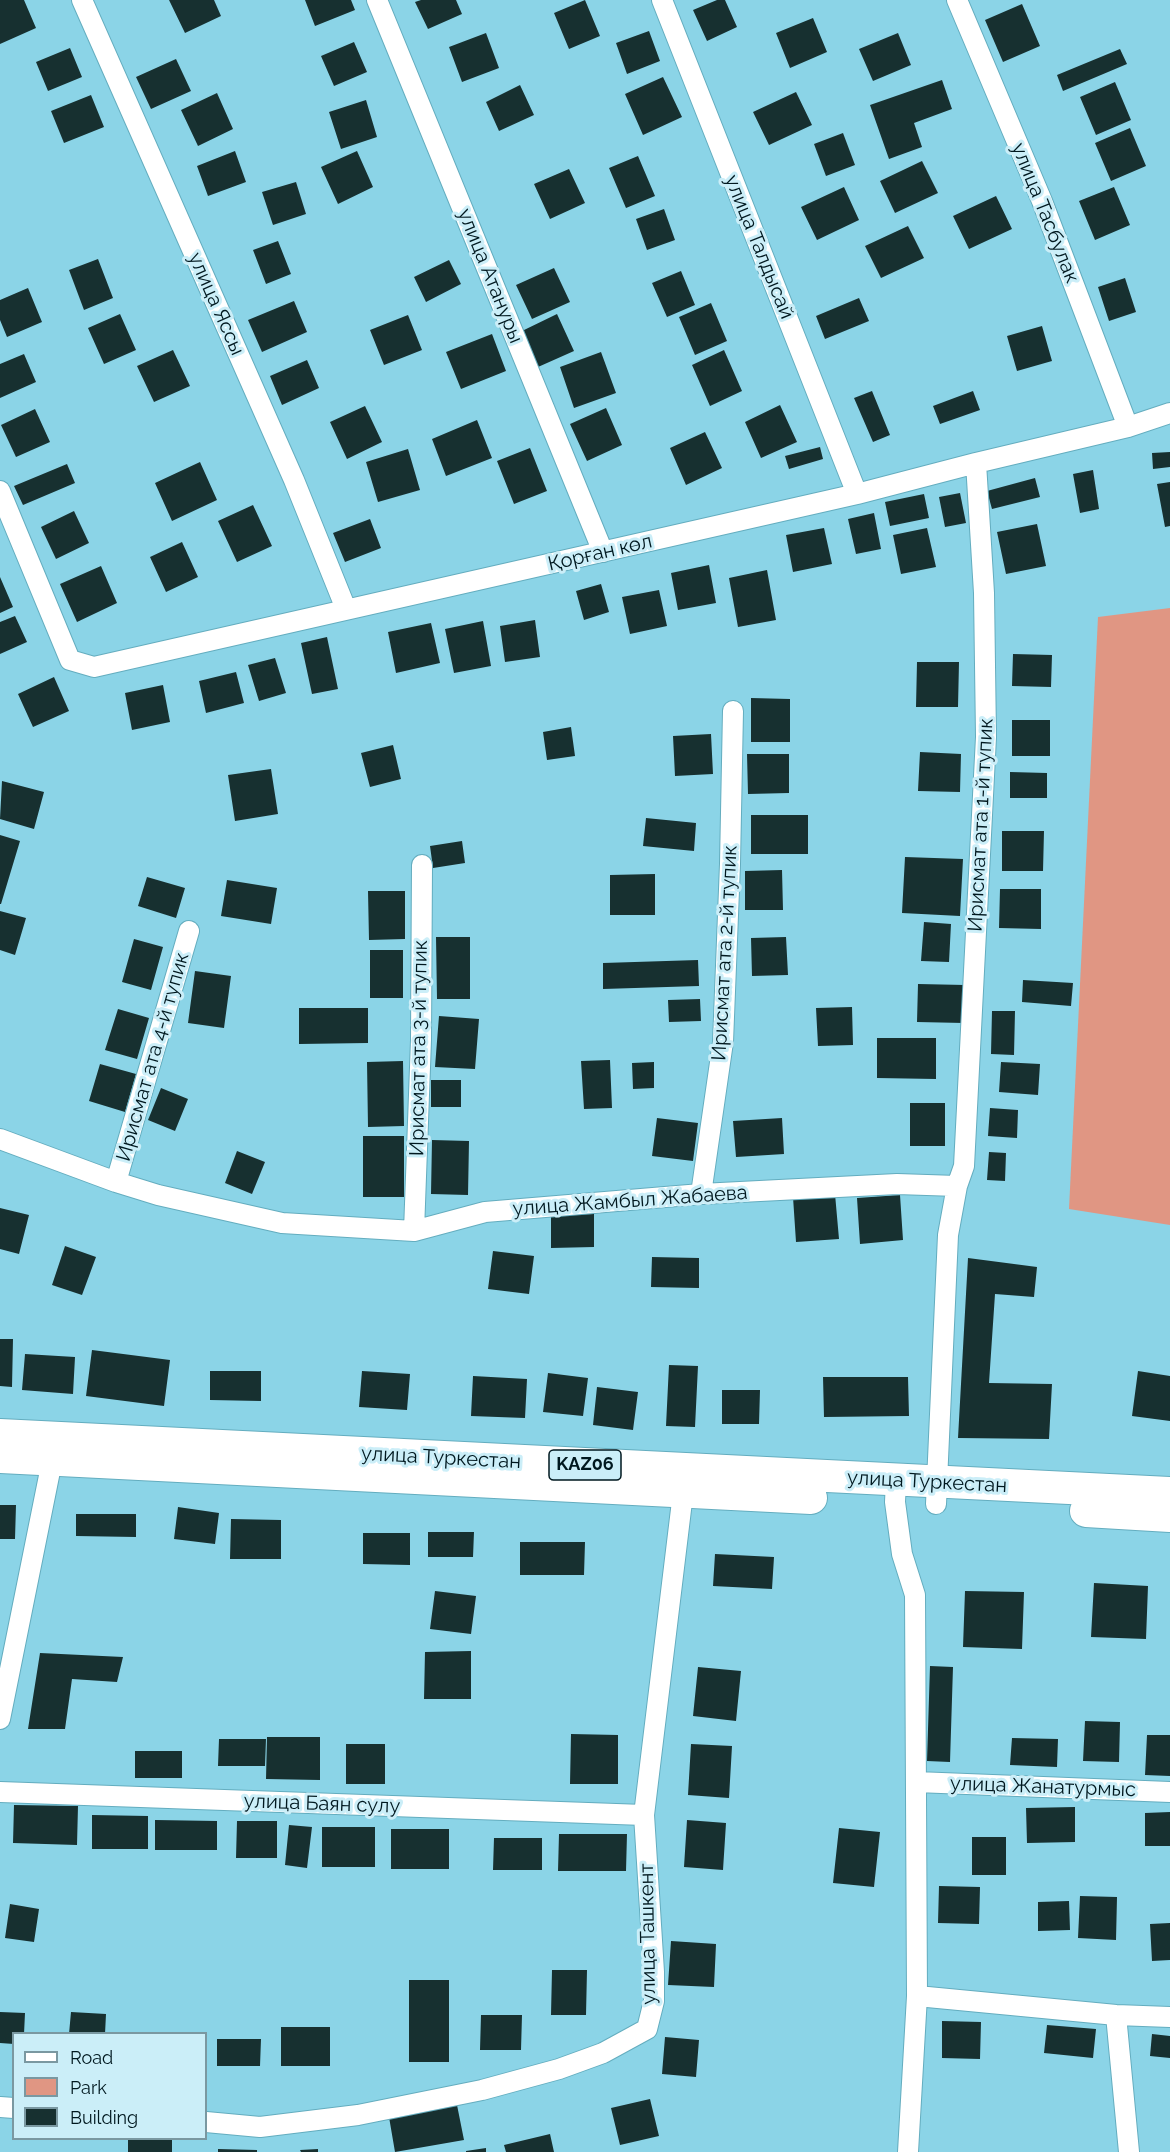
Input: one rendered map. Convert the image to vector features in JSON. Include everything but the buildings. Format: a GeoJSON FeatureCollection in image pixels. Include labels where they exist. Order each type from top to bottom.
{"type":"FeatureCollection","features":[{"type":"Feature","properties":{"kind":"highway","name":"улица Туркестан"},"geometry":{"type":"LineString","coordinates":[[0,1435],[936,1493],[1170,1516]]}},
{"type":"Feature","properties":{"kind":"highway","name":"улица Туркестан"},"geometry":{"type":"LineString","coordinates":[[0,1457],[683,1493],[896,1491]]}},
{"type":"Feature","properties":{"kind":"highway","name":"улица Туркестан"},"geometry":{"type":"LineString","coordinates":[[936,1493],[1170,1493]]}},
{"type":"Feature","properties":{"kind":"street","name":"улица Яссы"},"geometry":{"type":"LineString","coordinates":[[82,0],[294,480],[346,609]]}},
{"type":"Feature","properties":{"kind":"street","name":"улица Атануры"},"geometry":{"type":"LineString","coordinates":[[377,0],[603,552]]}},
{"type":"Feature","properties":{"kind":"street","name":"улица Талдысай"},"geometry":{"type":"LineString","coordinates":[[662,0],[857,494]]}},
{"type":"Feature","properties":{"kind":"street","name":"улица Тасбулак"},"geometry":{"type":"LineString","coordinates":[[957,0],[1042,201],[1128,428]]}},
{"type":"Feature","properties":{"kind":"street","name":"Қорған көл"},"geometry":{"type":"LineString","coordinates":[[0,491],[70,660],[94,667],[857,494],[976,463],[1128,428],[1170,413]]}},
{"type":"Feature","properties":{"kind":"street","name":"Ирисмат ата 1-й тупик"},"geometry":{"type":"LineString","coordinates":[[957,1186],[964,1166],[986,737],[984,593],[976,463]]}},
{"type":"Feature","properties":{"kind":"street","name":"Ирисмат ата 2-й тупик"},"geometry":{"type":"LineString","coordinates":[[701,1194],[723,1042],[733,711]]}},
{"type":"Feature","properties":{"kind":"street","name":"Ирисмат ата 3-й тупик"},"geometry":{"type":"LineString","coordinates":[[414,1231],[421,1040],[422,865]]}},
{"type":"Feature","properties":{"kind":"street","name":"Ирисмат ата 4-й тупик"},"geometry":{"type":"LineString","coordinates":[[116,1182],[189,931]]}},
{"type":"Feature","properties":{"kind":"street","name":"улица Жамбыл Жабаева"},"geometry":{"type":"LineString","coordinates":[[0,1139],[158,1195],[282,1223],[414,1231],[485,1212],[701,1194],[897,1184],[957,1186]]}},
{"type":"Feature","properties":{"kind":"street"},"geometry":{"type":"LineString","coordinates":[[936,1493],[948,1235],[957,1186]]}},
{"type":"Feature","properties":{"kind":"street"},"geometry":{"type":"LineString","coordinates":[[0,1719],[52,1461]]}},
{"type":"Feature","properties":{"kind":"street"},"geometry":{"type":"LineString","coordinates":[[896,1491],[902,1554],[915,1595],[917,1996],[908,2152]]}},
{"type":"Feature","properties":{"kind":"street","name":"улица Ташкент"},"geometry":{"type":"LineString","coordinates":[[207,2122],[260,2127],[358,2115],[482,2090],[560,2069],[603,2053],[647,2029],[654,2001],[654,1972],[644,1815],[683,1493]]}},
{"type":"Feature","properties":{"kind":"street","name":"улица Жанатурмыс"},"geometry":{"type":"LineString","coordinates":[[916,1782],[1170,1792]]}},
{"type":"Feature","properties":{"kind":"street","name":"улица Баян сулу"},"geometry":{"type":"LineString","coordinates":[[0,1792],[644,1815]]}},
{"type":"Feature","properties":{"kind":"street"},"geometry":{"type":"LineString","coordinates":[[917,1996],[1116,2015],[1170,2017]]}},
{"type":"Feature","properties":{"kind":"street"},"geometry":{"type":"LineString","coordinates":[[1116,2015],[1129,2152]]}},
{"type":"Feature","properties":{"kind":"green space"},"geometry":{"type":"Polygon","coordinates":[[[1170,608],[1170,1225],[1069,1209],[1098,617],[1170,608]]]}}]}
